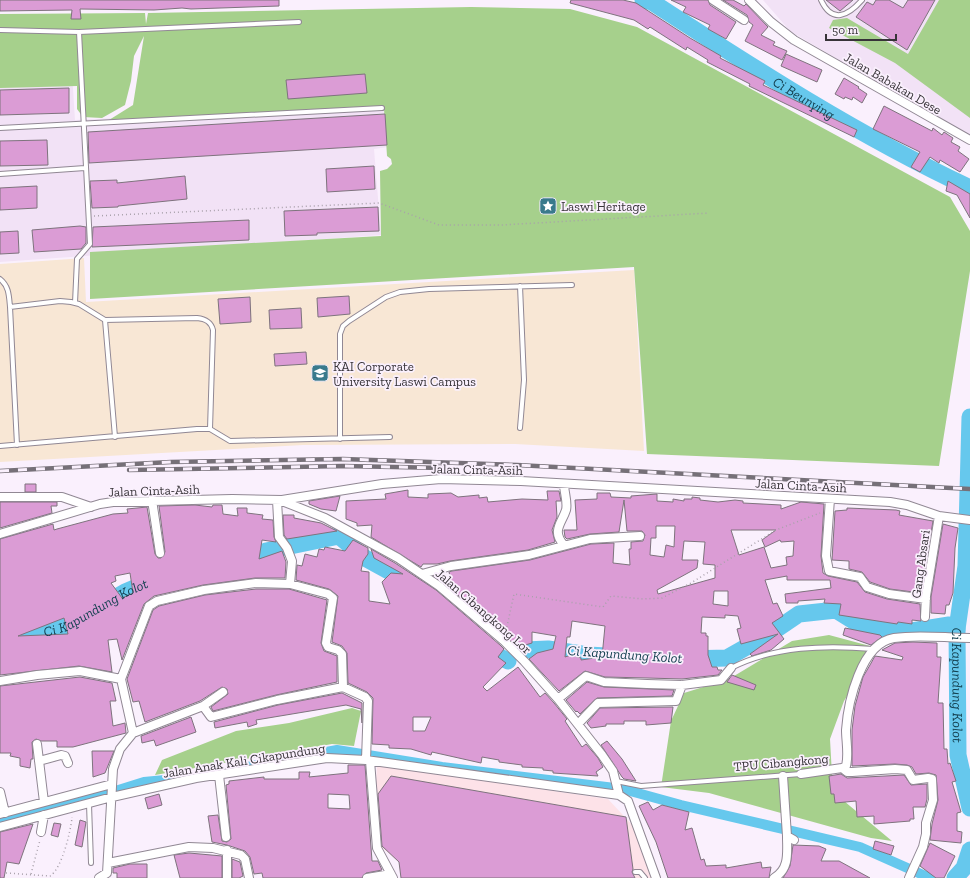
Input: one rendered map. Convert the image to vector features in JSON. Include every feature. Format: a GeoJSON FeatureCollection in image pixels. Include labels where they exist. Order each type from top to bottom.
{"type":"FeatureCollection","features":[{"type":"Feature","properties":{"kind":"street"},"geometry":{"type":"LineString","coordinates":[[713,0],[744,20]]}},
{"type":"Feature","properties":{"kind":"street","name":"Jalan Babakan Dese"},"geometry":{"type":"LineString","coordinates":[[749,0],[766,18],[794,40],[970,140]]}},
{"type":"Feature","properties":{"kind":"street","name":"Jalan Cinta-Asih"},"geometry":{"type":"LineString","coordinates":[[0,534],[91,507],[114,502],[152,500],[279,500],[382,484],[425,480],[492,480],[898,503],[939,516],[970,520]]}},
{"type":"Feature","properties":{"kind":"street"},"geometry":{"type":"LineString","coordinates":[[564,484],[566,508],[560,523],[558,535],[564,545]]}},
{"type":"Feature","properties":{"kind":"street"},"geometry":{"type":"LineString","coordinates":[[0,497],[62,497],[91,507]]}},
{"type":"Feature","properties":{"kind":"street"},"geometry":{"type":"LineString","coordinates":[[830,499],[826,556],[829,571],[860,577],[867,588],[889,594],[926,599]]}},
{"type":"Feature","properties":{"kind":"street"},"geometry":{"type":"LineString","coordinates":[[152,500],[160,553]]}},
{"type":"Feature","properties":{"kind":"street"},"geometry":{"type":"LineString","coordinates":[[279,500],[278,535],[292,562],[290,584]]}},
{"type":"Feature","properties":{"kind":"street","name":"Jalan Cibangkong Lor"},"geometry":{"type":"LineString","coordinates":[[279,500],[325,518],[398,558],[439,586],[504,641],[524,660],[578,724],[607,762],[618,788]]}},
{"type":"Feature","properties":{"kind":"street","name":"Gang Absari"},"geometry":{"type":"LineString","coordinates":[[925,617],[926,599],[939,516]]}},
{"type":"Feature","properties":{"kind":"street"},"geometry":{"type":"LineString","coordinates":[[422,574],[451,566],[529,555],[564,545],[606,537],[640,536]]}},
{"type":"Feature","properties":{"kind":"street"},"geometry":{"type":"LineString","coordinates":[[133,733],[121,679],[147,608],[152,603],[228,586],[256,583],[290,584],[332,597],[326,643],[328,646],[338,650],[342,654],[342,687]]}},
{"type":"Feature","properties":{"kind":"street","name":"TPU Cibangkong"},"geometry":{"type":"LineString","coordinates":[[797,775],[842,768],[847,764],[846,730],[852,700],[861,668],[874,649],[894,638],[925,636],[970,638]]}},
{"type":"Feature","properties":{"kind":"street"},"geometry":{"type":"LineString","coordinates":[[0,681],[37,675],[80,671],[121,679]]}},
{"type":"Feature","properties":{"kind":"street"},"geometry":{"type":"LineString","coordinates":[[558,700],[583,677],[587,676],[604,682],[682,685],[721,680],[729,671]]}},
{"type":"Feature","properties":{"kind":"street"},"geometry":{"type":"LineString","coordinates":[[578,724],[598,703],[676,701],[682,685]]}},
{"type":"Feature","properties":{"kind":"street"},"geometry":{"type":"LineString","coordinates":[[203,706],[211,717],[262,704],[342,687],[365,697],[368,701],[366,746],[367,759],[377,848],[392,876],[367,878]]}},
{"type":"Feature","properties":{"kind":"street"},"geometry":{"type":"LineString","coordinates":[[99,878],[107,874],[112,791],[118,755],[133,733],[203,706],[223,692]]}},
{"type":"Feature","properties":{"kind":"street"},"geometry":{"type":"LineString","coordinates":[[37,744],[44,802]]}},
{"type":"Feature","properties":{"kind":"street"},"geometry":{"type":"LineString","coordinates":[[39,761],[61,755],[65,756],[68,763]]}},
{"type":"Feature","properties":{"kind":"street","name":"Jalan Anak Kali Cikapundung"},"geometry":{"type":"LineString","coordinates":[[0,827],[89,803],[112,791],[327,758],[367,759],[618,788]]}},
{"type":"Feature","properties":{"kind":"street"},"geometry":{"type":"LineString","coordinates":[[842,768],[847,772],[895,769],[907,770],[912,780],[932,779],[933,800],[926,822],[926,834],[923,847],[909,878]]}},
{"type":"Feature","properties":{"kind":"street"},"geometry":{"type":"LineString","coordinates":[[219,775],[226,837]]}},
{"type":"Feature","properties":{"kind":"street"},"geometry":{"type":"LineString","coordinates":[[774,878],[784,870],[787,861],[789,837],[785,819],[783,776]]}},
{"type":"Feature","properties":{"kind":"street"},"geometry":{"type":"LineString","coordinates":[[618,788],[631,809],[656,878]]}},
{"type":"Feature","properties":{"kind":"street"},"geometry":{"type":"LineString","coordinates":[[0,792],[2,813],[44,802],[112,791]]}},
{"type":"Feature","properties":{"kind":"street"},"geometry":{"type":"LineString","coordinates":[[41,832],[44,815]]}},
{"type":"Feature","properties":{"kind":"street"},"geometry":{"type":"LineString","coordinates":[[108,863],[194,846],[227,850],[243,857],[249,878]]}},
{"type":"Feature","properties":{"kind":"street"},"geometry":{"type":"LineString","coordinates":[[227,850],[227,878]]}},
{"type":"Feature","properties":{"kind":"lane"},"geometry":{"type":"LineString","coordinates":[[821,0],[824,6],[832,14],[838,16],[846,15],[862,0]]}},
{"type":"Feature","properties":{"kind":"lane"},"geometry":{"type":"LineString","coordinates":[[0,30],[79,32],[299,22]]}},
{"type":"Feature","properties":{"kind":"lane"},"geometry":{"type":"LineString","coordinates":[[75,303],[76,266],[80,255],[90,244],[79,32]]}},
{"type":"Feature","properties":{"kind":"lane"},"geometry":{"type":"LineString","coordinates":[[0,128],[382,108]]}},
{"type":"Feature","properties":{"kind":"lane"},"geometry":{"type":"LineString","coordinates":[[0,174],[85,168]]}},
{"type":"Feature","properties":{"kind":"lane"},"geometry":{"type":"LineString","coordinates":[[0,279],[5,283],[7,288],[10,306],[17,445]]}},
{"type":"Feature","properties":{"kind":"lane"},"geometry":{"type":"LineString","coordinates":[[340,439],[340,334],[342,328],[347,322],[386,297],[400,292],[429,288],[572,285]]}},
{"type":"Feature","properties":{"kind":"lane"},"geometry":{"type":"LineString","coordinates":[[520,286],[524,380],[520,428]]}},
{"type":"Feature","properties":{"kind":"lane"},"geometry":{"type":"LineString","coordinates":[[10,306],[60,302],[75,303],[105,320],[204,319],[211,324],[213,330],[210,430]]}},
{"type":"Feature","properties":{"kind":"lane"},"geometry":{"type":"LineString","coordinates":[[105,320],[115,437]]}},
{"type":"Feature","properties":{"kind":"lane"},"geometry":{"type":"LineString","coordinates":[[0,446],[159,432],[210,430],[230,441],[390,437]]}},
{"type":"Feature","properties":{"kind":"lane"},"geometry":{"type":"LineString","coordinates":[[729,671],[759,657],[786,651],[843,647],[874,649]]}},
{"type":"Feature","properties":{"kind":"lane","name":"TPU Cibangkong"},"geometry":{"type":"LineString","coordinates":[[618,788],[797,775]]}},
{"type":"Feature","properties":{"kind":"lane"},"geometry":{"type":"LineString","coordinates":[[89,803],[91,864]]}},
{"type":"Feature","properties":{"kind":"lane"},"geometry":{"type":"LineString","coordinates":[[635,872],[640,872],[645,878]]}},
{"type":"Feature","properties":{"kind":"path"},"geometry":{"type":"LineString","coordinates":[[88,216],[379,203],[439,225],[502,225],[709,213]]}},
{"type":"Feature","properties":{"kind":"path"},"geometry":{"type":"LineString","coordinates":[[504,641],[514,594],[604,607],[609,596],[662,598],[691,583],[776,530],[823,512]]}},
{"type":"Feature","properties":{"kind":"path"},"geometry":{"type":"LineString","coordinates":[[6,873],[50,876],[55,872],[71,830],[73,807]]}},
{"type":"Feature","properties":{"kind":"path"},"geometry":{"type":"LineString","coordinates":[[31,874],[41,832]]}},
{"type":"Feature","properties":{"kind":"shaded area"},"geometry":{"type":"Polygon","coordinates":[[[763,0],[970,0],[970,137],[790,31],[763,0]]]}},
{"type":"Feature","properties":{"kind":"shaded area"},"geometry":{"type":"Polygon","coordinates":[[[72,73],[75,120],[383,105],[388,147],[374,149],[381,235],[0,262],[0,77],[72,73]]]}},
{"type":"Feature","properties":{"kind":"shaded area","name":"KAI Corporate University Laswi Campus"},"geometry":{"type":"Polygon","coordinates":[[[84,258],[86,302],[634,270],[644,451],[515,444],[303,445],[0,462],[0,264],[84,258]]]}},
{"type":"Feature","properties":{"kind":"shaded area"},"geometry":{"type":"Polygon","coordinates":[[[377,765],[608,799],[636,829],[655,878],[414,878],[412,873],[381,847],[375,798],[377,765]]]}},
{"type":"Feature","properties":{"kind":"green space"},"geometry":{"type":"Polygon","coordinates":[[[939,0],[970,0],[970,118],[895,63],[829,28],[833,20],[847,18],[908,54],[939,0]]]}},
{"type":"Feature","properties":{"kind":"green space"},"geometry":{"type":"Polygon","coordinates":[[[471,7],[570,9],[637,27],[950,197],[970,231],[970,271],[939,466],[647,454],[634,267],[90,299],[90,252],[381,236],[380,171],[387,169],[392,164],[391,159],[387,156],[384,109],[372,107],[109,120],[133,105],[144,36],[134,56],[131,81],[125,105],[102,118],[83,117],[77,109],[77,86],[0,88],[0,14],[145,13],[146,24],[148,13],[471,7]]]}},
{"type":"Feature","properties":{"kind":"green space"},"geometry":{"type":"Polygon","coordinates":[[[829,635],[870,646],[867,663],[844,701],[830,739],[832,775],[844,801],[892,841],[871,838],[709,793],[661,787],[671,721],[684,693],[729,679],[792,641],[829,635]]]}},
{"type":"Feature","properties":{"kind":"green space"},"geometry":{"type":"Polygon","coordinates":[[[352,708],[361,711],[354,746],[332,744],[155,775],[162,760],[236,731],[289,723],[352,708]]]}},
{"type":"Feature","properties":{"kind":"building"},"geometry":{"type":"Polygon","coordinates":[[[0,0],[279,0],[279,6],[154,10],[80,9],[81,19],[71,19],[72,10],[0,11],[0,0]]]}},
{"type":"Feature","properties":{"kind":"building"},"geometry":{"type":"Polygon","coordinates":[[[571,0],[623,0],[636,3],[721,56],[720,58],[765,81],[763,85],[857,130],[854,137],[749,86],[750,84],[707,62],[708,60],[687,47],[686,50],[650,27],[648,29],[634,20],[570,3],[571,0]]]}},
{"type":"Feature","properties":{"kind":"building"},"geometry":{"type":"Polygon","coordinates":[[[671,0],[708,0],[710,5],[736,22],[726,39],[708,29],[710,25],[683,12],[686,7],[671,0]]]}},
{"type":"Feature","properties":{"kind":"building"},"geometry":{"type":"Polygon","coordinates":[[[723,0],[733,0],[744,6],[746,4],[768,27],[761,35],[775,42],[773,45],[787,51],[782,60],[745,41],[753,25],[749,22],[747,15],[723,0]]]}},
{"type":"Feature","properties":{"kind":"building"},"geometry":{"type":"Polygon","coordinates":[[[826,0],[853,0],[840,11],[826,0]]]}},
{"type":"Feature","properties":{"kind":"building"},"geometry":{"type":"Polygon","coordinates":[[[876,0],[889,0],[903,8],[908,0],[935,0],[907,50],[856,17],[867,2],[873,5],[876,0]]]}},
{"type":"Feature","properties":{"kind":"building"},"geometry":{"type":"Polygon","coordinates":[[[786,54],[822,70],[817,82],[781,66],[786,54]]]}},
{"type":"Feature","properties":{"kind":"building"},"geometry":{"type":"Polygon","coordinates":[[[365,74],[367,93],[288,99],[286,80],[365,74]]]}},
{"type":"Feature","properties":{"kind":"building"},"geometry":{"type":"Polygon","coordinates":[[[844,78],[867,94],[862,103],[853,97],[852,100],[845,97],[844,99],[835,94],[844,78]]]}},
{"type":"Feature","properties":{"kind":"building"},"geometry":{"type":"Polygon","coordinates":[[[69,88],[69,113],[0,115],[0,90],[69,88]]]}},
{"type":"Feature","properties":{"kind":"building"},"geometry":{"type":"Polygon","coordinates":[[[884,106],[932,131],[933,128],[942,135],[944,132],[953,138],[951,142],[960,147],[958,151],[969,159],[960,172],[940,160],[939,163],[930,157],[920,172],[911,167],[920,152],[873,129],[884,106]]]}},
{"type":"Feature","properties":{"kind":"building"},"geometry":{"type":"Polygon","coordinates":[[[385,114],[387,145],[89,163],[88,132],[385,114]]]}},
{"type":"Feature","properties":{"kind":"building"},"geometry":{"type":"Polygon","coordinates":[[[47,140],[48,165],[0,166],[0,141],[47,140]]]}},
{"type":"Feature","properties":{"kind":"building"},"geometry":{"type":"Polygon","coordinates":[[[374,166],[375,189],[327,192],[326,169],[374,166]]]}},
{"type":"Feature","properties":{"kind":"building"},"geometry":{"type":"Polygon","coordinates":[[[185,176],[187,199],[118,207],[92,208],[90,181],[117,180],[117,183],[185,176]]]}},
{"type":"Feature","properties":{"kind":"building"},"geometry":{"type":"Polygon","coordinates":[[[948,181],[970,194],[970,218],[957,195],[946,191],[948,181]]]}},
{"type":"Feature","properties":{"kind":"building"},"geometry":{"type":"Polygon","coordinates":[[[37,186],[37,208],[0,210],[0,188],[37,186]]]}},
{"type":"Feature","properties":{"kind":"building"},"geometry":{"type":"Polygon","coordinates":[[[378,207],[379,231],[317,233],[317,235],[285,236],[284,211],[378,207]]]}},
{"type":"Feature","properties":{"kind":"building"},"geometry":{"type":"Polygon","coordinates":[[[249,220],[249,240],[92,247],[93,227],[249,220]]]}},
{"type":"Feature","properties":{"kind":"building"},"geometry":{"type":"Polygon","coordinates":[[[80,226],[86,227],[86,243],[81,249],[34,252],[32,230],[80,226]]]}},
{"type":"Feature","properties":{"kind":"building"},"geometry":{"type":"Polygon","coordinates":[[[18,231],[19,253],[0,254],[0,232],[18,231]]]}},
{"type":"Feature","properties":{"kind":"building"},"geometry":{"type":"Polygon","coordinates":[[[349,296],[350,314],[318,317],[317,298],[349,296]]]}},
{"type":"Feature","properties":{"kind":"building"},"geometry":{"type":"Polygon","coordinates":[[[250,297],[251,322],[220,324],[218,299],[250,297]]]}},
{"type":"Feature","properties":{"kind":"building"},"geometry":{"type":"Polygon","coordinates":[[[301,308],[302,328],[270,329],[269,310],[301,308]]]}},
{"type":"Feature","properties":{"kind":"building"},"geometry":{"type":"Polygon","coordinates":[[[306,352],[307,364],[275,366],[274,354],[306,352]]]}},
{"type":"Feature","properties":{"kind":"building"},"geometry":{"type":"Polygon","coordinates":[[[25,484],[36,484],[36,492],[25,492],[25,484]]]}},
{"type":"Feature","properties":{"kind":"building"},"geometry":{"type":"Polygon","coordinates":[[[408,490],[408,497],[428,498],[428,494],[451,493],[458,497],[479,495],[479,498],[487,497],[488,502],[522,499],[548,500],[547,491],[559,491],[561,501],[556,501],[557,517],[552,530],[555,542],[528,550],[437,564],[423,564],[421,567],[371,537],[372,525],[357,526],[357,523],[346,519],[346,501],[386,499],[385,494],[408,490]]]}},
{"type":"Feature","properties":{"kind":"building"},"geometry":{"type":"Polygon","coordinates":[[[597,493],[610,493],[611,497],[631,498],[631,496],[657,494],[657,501],[673,502],[673,499],[684,501],[684,499],[692,499],[692,497],[700,498],[700,500],[718,502],[735,500],[743,501],[743,503],[781,505],[781,509],[801,502],[824,504],[821,556],[823,573],[828,576],[857,582],[865,592],[887,599],[920,604],[921,621],[912,620],[912,624],[898,622],[897,624],[839,615],[841,604],[824,603],[825,599],[798,601],[798,603],[786,603],[785,594],[831,588],[830,580],[787,580],[787,576],[765,580],[773,604],[777,603],[783,616],[772,623],[784,639],[771,650],[752,656],[750,654],[778,634],[741,644],[737,629],[741,628],[738,616],[725,615],[725,618],[702,617],[701,633],[706,633],[706,636],[708,636],[708,655],[712,667],[717,667],[718,670],[722,670],[718,675],[682,679],[605,677],[585,671],[559,691],[529,659],[537,653],[553,649],[556,636],[532,632],[532,643],[519,648],[444,583],[450,576],[449,572],[452,571],[530,560],[591,544],[614,543],[613,563],[630,565],[629,549],[631,549],[631,542],[643,541],[645,535],[642,531],[627,531],[624,500],[619,532],[590,534],[567,539],[565,537],[564,530],[577,530],[575,500],[597,499],[597,493]],[[656,526],[656,538],[651,538],[650,555],[664,557],[666,545],[674,547],[675,526],[656,526]],[[731,530],[739,555],[764,547],[771,568],[787,565],[786,557],[793,556],[794,541],[781,542],[780,540],[765,547],[762,540],[776,530],[731,530]],[[684,541],[682,560],[698,560],[697,568],[657,590],[658,594],[715,578],[715,565],[703,564],[705,542],[684,541]],[[714,591],[713,604],[728,606],[728,591],[714,591]],[[572,621],[570,637],[567,637],[565,657],[571,655],[581,658],[581,660],[602,657],[605,626],[572,621]]]}},
{"type":"Feature","properties":{"kind":"building"},"geometry":{"type":"Polygon","coordinates":[[[340,496],[336,511],[321,509],[309,504],[309,501],[340,496]]]}},
{"type":"Feature","properties":{"kind":"building"},"geometry":{"type":"Polygon","coordinates":[[[0,502],[57,502],[57,506],[51,506],[52,513],[0,528],[0,502]]]}},
{"type":"Feature","properties":{"kind":"building"},"geometry":{"type":"Polygon","coordinates":[[[195,505],[212,507],[213,505],[222,505],[223,514],[238,516],[237,508],[247,508],[247,513],[263,515],[262,519],[273,520],[274,537],[276,542],[262,540],[259,559],[282,551],[286,562],[285,578],[255,578],[203,585],[154,596],[144,604],[122,660],[117,639],[108,640],[112,672],[79,666],[0,675],[0,539],[53,524],[54,530],[113,514],[128,513],[127,509],[147,507],[155,554],[158,558],[161,558],[165,552],[159,506],[195,505]],[[130,573],[115,576],[116,581],[111,583],[122,598],[133,593],[130,573]],[[64,618],[18,636],[68,634],[64,618]]]}},
{"type":"Feature","properties":{"kind":"building"},"geometry":{"type":"Polygon","coordinates":[[[847,508],[896,510],[900,511],[899,515],[933,521],[921,593],[890,589],[870,582],[862,572],[849,569],[849,561],[832,560],[835,511],[847,510],[847,508]]]}},
{"type":"Feature","properties":{"kind":"building"},"geometry":{"type":"Polygon","coordinates":[[[283,515],[294,515],[294,518],[321,523],[337,531],[287,539],[284,535],[283,515]]]}},
{"type":"Feature","properties":{"kind":"building"},"geometry":{"type":"Polygon","coordinates":[[[943,524],[958,528],[955,548],[953,593],[949,605],[946,605],[945,614],[931,613],[931,597],[943,524]]]}},
{"type":"Feature","properties":{"kind":"building"},"geometry":{"type":"Polygon","coordinates":[[[353,540],[368,548],[368,554],[363,561],[361,571],[369,572],[369,601],[390,604],[382,582],[391,573],[403,574],[374,558],[371,549],[436,590],[500,645],[504,649],[498,657],[506,663],[483,687],[487,691],[518,667],[540,697],[545,693],[567,719],[565,721],[582,747],[586,744],[598,758],[603,767],[596,772],[598,776],[553,773],[553,771],[543,770],[543,768],[522,767],[522,765],[499,762],[499,760],[482,757],[481,763],[432,752],[431,755],[411,749],[389,748],[389,745],[372,744],[373,698],[367,692],[348,683],[347,653],[342,646],[332,642],[338,596],[329,589],[296,580],[297,565],[302,566],[305,554],[317,557],[319,549],[324,550],[325,547],[345,551],[353,540]],[[413,717],[413,731],[425,731],[431,717],[413,717]]]}},
{"type":"Feature","properties":{"kind":"building"},"geometry":{"type":"Polygon","coordinates":[[[256,589],[289,589],[327,600],[321,643],[324,651],[337,656],[337,682],[276,695],[213,711],[211,707],[228,694],[227,689],[222,687],[200,701],[145,722],[139,701],[133,702],[127,679],[153,610],[159,606],[205,595],[256,589]]]}},
{"type":"Feature","properties":{"kind":"building"},"geometry":{"type":"Polygon","coordinates":[[[845,628],[880,635],[882,637],[871,645],[843,635],[845,628]]]}},
{"type":"Feature","properties":{"kind":"building"},"geometry":{"type":"Polygon","coordinates":[[[895,643],[937,643],[937,657],[941,657],[938,703],[943,703],[944,749],[947,749],[948,764],[950,763],[956,781],[952,782],[961,812],[957,813],[957,831],[962,832],[961,843],[930,840],[938,800],[936,775],[929,773],[916,774],[912,767],[907,765],[895,764],[852,766],[852,730],[855,706],[863,677],[875,656],[902,660],[903,657],[882,650],[895,643]]]}},
{"type":"Feature","properties":{"kind":"building"},"geometry":{"type":"Polygon","coordinates":[[[732,675],[756,685],[754,690],[727,682],[732,675]]]}},
{"type":"Feature","properties":{"kind":"building"},"geometry":{"type":"Polygon","coordinates":[[[80,677],[112,683],[116,701],[110,701],[113,726],[125,723],[126,733],[73,747],[57,747],[57,741],[41,741],[36,739],[32,742],[33,759],[31,759],[30,768],[20,766],[20,758],[10,756],[11,753],[0,753],[0,686],[80,677]]]}},
{"type":"Feature","properties":{"kind":"building"},"geometry":{"type":"Polygon","coordinates":[[[587,682],[604,687],[674,690],[672,696],[597,698],[580,714],[577,711],[576,712],[566,700],[587,682]]]}},
{"type":"Feature","properties":{"kind":"building"},"geometry":{"type":"Polygon","coordinates":[[[342,693],[362,703],[362,723],[361,709],[346,705],[256,720],[257,724],[248,727],[247,722],[215,728],[214,722],[278,705],[342,693]]]}},
{"type":"Feature","properties":{"kind":"building"},"geometry":{"type":"Polygon","coordinates":[[[673,707],[671,723],[646,725],[646,721],[624,721],[624,724],[606,724],[606,726],[591,728],[587,723],[600,708],[673,707]]]}},
{"type":"Feature","properties":{"kind":"building"},"geometry":{"type":"Polygon","coordinates":[[[191,717],[196,732],[156,746],[154,740],[142,743],[141,736],[191,717]]]}},
{"type":"Feature","properties":{"kind":"building"},"geometry":{"type":"Polygon","coordinates":[[[607,741],[622,759],[636,781],[624,779],[622,777],[601,745],[607,741]]]}},
{"type":"Feature","properties":{"kind":"building"},"geometry":{"type":"Polygon","coordinates":[[[92,751],[114,751],[105,773],[93,777],[92,751]]]}},
{"type":"Feature","properties":{"kind":"building"},"geometry":{"type":"Polygon","coordinates":[[[348,765],[365,765],[372,861],[378,861],[382,870],[366,873],[362,878],[263,878],[262,873],[254,874],[250,857],[245,851],[212,842],[208,816],[218,815],[222,841],[227,842],[231,839],[226,785],[229,784],[229,781],[264,777],[264,779],[299,779],[299,772],[310,772],[309,777],[348,773],[348,765]],[[328,794],[328,808],[350,809],[349,795],[328,794]]]}},
{"type":"Feature","properties":{"kind":"building"},"geometry":{"type":"Polygon","coordinates":[[[841,774],[847,778],[904,775],[911,785],[927,784],[927,799],[925,807],[913,807],[914,819],[910,819],[910,821],[874,824],[874,816],[857,817],[856,801],[835,803],[834,794],[831,794],[829,776],[841,774]]]}},
{"type":"Feature","properties":{"kind":"building"},"geometry":{"type":"Polygon","coordinates":[[[391,776],[626,817],[633,869],[632,872],[635,878],[401,878],[399,862],[382,846],[378,794],[391,776]]]}},
{"type":"Feature","properties":{"kind":"building"},"geometry":{"type":"Polygon","coordinates":[[[159,794],[162,805],[148,809],[145,798],[159,794]]]}},
{"type":"Feature","properties":{"kind":"building"},"geometry":{"type":"Polygon","coordinates":[[[648,802],[653,810],[662,805],[689,812],[685,830],[692,828],[701,860],[704,859],[706,866],[726,865],[726,868],[761,862],[762,868],[771,867],[769,878],[668,878],[656,842],[639,806],[648,802]]]}},
{"type":"Feature","properties":{"kind":"building"},"geometry":{"type":"Polygon","coordinates":[[[80,820],[86,822],[82,847],[75,845],[80,820]]]}},
{"type":"Feature","properties":{"kind":"building"},"geometry":{"type":"Polygon","coordinates":[[[54,823],[61,824],[58,837],[51,835],[54,823]]]}},
{"type":"Feature","properties":{"kind":"building"},"geometry":{"type":"Polygon","coordinates":[[[33,824],[19,864],[7,862],[4,878],[0,878],[0,832],[33,824]]]}},
{"type":"Feature","properties":{"kind":"building"},"geometry":{"type":"Polygon","coordinates":[[[875,841],[894,846],[891,855],[873,849],[875,841]]]}},
{"type":"Feature","properties":{"kind":"building"},"geometry":{"type":"Polygon","coordinates":[[[930,843],[955,856],[944,878],[936,878],[920,866],[930,843]]]}},
{"type":"Feature","properties":{"kind":"building"},"geometry":{"type":"Polygon","coordinates":[[[793,845],[819,846],[826,849],[821,861],[839,861],[870,878],[783,878],[790,866],[793,845]]]}},
{"type":"Feature","properties":{"kind":"building"},"geometry":{"type":"Polygon","coordinates":[[[189,853],[222,856],[222,878],[180,878],[174,855],[189,853]]]}},
{"type":"Feature","properties":{"kind":"building"},"geometry":{"type":"Polygon","coordinates":[[[232,859],[240,862],[243,876],[239,878],[232,878],[232,859]]]}},
{"type":"Feature","properties":{"kind":"building"},"geometry":{"type":"Polygon","coordinates":[[[130,864],[147,864],[147,878],[117,878],[117,873],[113,873],[113,868],[130,864]]]}},
{"type":"Feature","properties":{"kind":"waterway","name":"Ci Beunying"},"geometry":{"type":"LineString","coordinates":[[643,0],[652,2],[769,77],[848,124],[929,168],[970,188]]}},
{"type":"Feature","properties":{"kind":"waterway","name":"Ci Beunying"},"geometry":{"type":"LineString","coordinates":[[970,417],[966,566],[957,629],[958,755],[970,808]]}},
{"type":"Feature","properties":{"kind":"waterway","name":"Ci Kapundung Kolot"},"geometry":{"type":"LineString","coordinates":[[240,564],[266,551],[339,536],[365,558],[407,581],[411,585]]}},
{"type":"Feature","properties":{"kind":"waterway","name":"Ci Kapundung Kolot"},"geometry":{"type":"LineString","coordinates":[[0,656],[15,650],[34,635],[66,626],[125,592],[153,580]]}},
{"type":"Feature","properties":{"kind":"waterway","name":"Ci Kapundung Kolot"},"geometry":{"type":"LineString","coordinates":[[686,659],[727,658],[771,633],[799,614],[836,610],[860,625],[880,630],[912,631],[949,625],[957,629]]}},
{"type":"Feature","properties":{"kind":"waterway","name":"Ci Kapundung Kolot"},"geometry":{"type":"LineString","coordinates":[[481,642],[498,656],[508,661]]}},
{"type":"Feature","properties":{"kind":"waterway","name":"Ci Kapundung Kolot"},"geometry":{"type":"LineString","coordinates":[[525,650],[548,649],[588,655],[624,657]]}},
{"type":"Feature","properties":{"kind":"waterway"},"geometry":{"type":"LineString","coordinates":[[251,766],[337,750],[442,767],[623,789],[681,805],[860,847],[930,878]]}},
{"type":"Feature","properties":{"kind":"waterway"},"geometry":{"type":"LineString","coordinates":[[0,822],[93,798],[144,782],[186,778]]}},
{"type":"Feature","properties":{"kind":"waterway","name":"Ci Kapundung Kolot"},"geometry":{"type":"LineString","coordinates":[[955,878],[964,868],[970,850]]}},
{"type":"Feature","properties":{"kind":"railway"},"geometry":{"type":"LineString","coordinates":[[0,471],[171,462],[343,459],[517,465],[970,489]]}},
{"type":"Feature","properties":{"kind":"railway"},"geometry":{"type":"LineString","coordinates":[[129,470],[343,466],[445,468]]}},
{"type":"Feature","properties":{"kind":"place","name":"Laswi Heritage"},"geometry":{"type":"Point","coordinates":[548,206]}},
{"type":"Feature","properties":{"kind":"place","name":"KAI Corporate University Laswi Campus"},"geometry":{"type":"Point","coordinates":[320,373]}}]}
